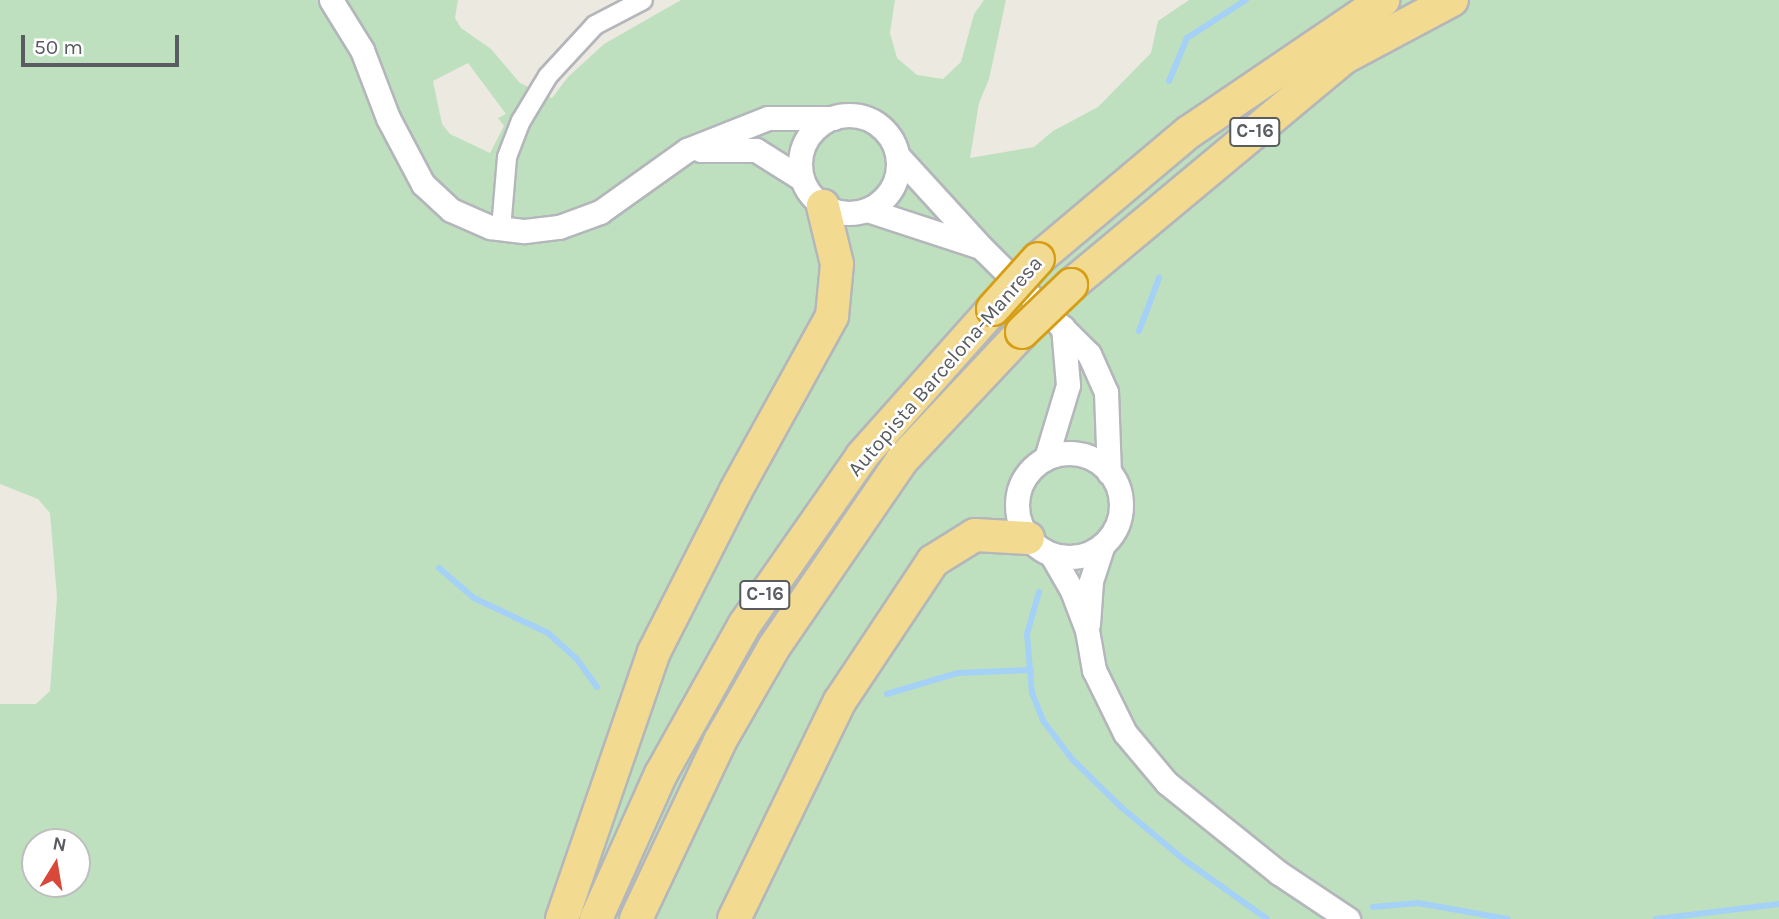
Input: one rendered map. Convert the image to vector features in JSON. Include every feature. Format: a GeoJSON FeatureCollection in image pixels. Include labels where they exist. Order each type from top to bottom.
{"type":"FeatureCollection","features":[{"type":"Feature","properties":{"kind":"highway","name":"Autopista Barcelona-Manresa"},"geometry":{"type":"LineString","coordinates":[[596,919],[660,774],[745,624],[862,456],[1038,259],[1189,132],[1383,0]]}},
{"type":"Feature","properties":{"kind":"highway","name":"Autopista Barcelona-Manresa"},"geometry":{"type":"LineString","coordinates":[[636,919],[720,741],[774,647],[902,460],[1071,285],[1345,57],[1452,0]]}},
{"type":"Feature","properties":{"kind":"highway"},"geometry":{"type":"LineString","coordinates":[[562,919],[654,652],[832,316],[837,264],[823,206]]}},
{"type":"Feature","properties":{"kind":"highway"},"geometry":{"type":"LineString","coordinates":[[734,919],[840,701],[933,561],[975,535],[1039,546]]}},
{"type":"Feature","properties":{"kind":"street"},"geometry":{"type":"LineString","coordinates":[[331,0],[362,50],[388,118],[423,184],[451,210],[502,229],[559,227],[600,212],[687,150],[768,118],[833,118],[854,115],[874,122],[890,136],[898,156],[983,249],[1089,354],[1107,392],[1109,473]]}},
{"type":"Feature","properties":{"kind":"street"},"geometry":{"type":"LineString","coordinates":[[502,229],[507,158],[521,121],[548,76],[595,25],[643,0]]}},
{"type":"Feature","properties":{"kind":"street"},"geometry":{"type":"LineString","coordinates":[[802,179],[800,161],[805,142],[817,127],[833,118]]}},
{"type":"Feature","properties":{"kind":"street"},"geometry":{"type":"LineString","coordinates":[[687,150],[756,149],[802,179],[823,206],[844,213],[867,211],[928,227],[983,249]]}},
{"type":"Feature","properties":{"kind":"street"},"geometry":{"type":"LineString","coordinates":[[867,211],[892,189],[898,156]]}},
{"type":"Feature","properties":{"kind":"street"},"geometry":{"type":"LineString","coordinates":[[1046,458],[1068,384],[1063,327]]}},
{"type":"Feature","properties":{"kind":"street"},"geometry":{"type":"LineString","coordinates":[[1087,631],[1091,581],[1103,545],[1115,529],[1121,510],[1119,490],[1109,473],[1080,454],[1046,458],[1028,473],[1018,494],[1018,517],[1071,588],[1087,631],[1094,670],[1125,733],[1167,783],[1279,873],[1348,919]]}},
{"type":"Feature","properties":{"kind":"street"},"geometry":{"type":"LineString","coordinates":[[1039,546],[1078,557],[1103,545]]}},
{"type":"Feature","properties":{"kind":"green space"},"geometry":{"type":"Polygon","coordinates":[[[0,0],[458,0],[455,18],[461,28],[491,49],[520,83],[552,98],[568,77],[604,44],[681,0],[895,0],[890,33],[897,58],[917,75],[943,79],[961,62],[974,14],[984,0],[1006,0],[989,79],[979,103],[970,158],[1034,147],[1053,131],[1098,107],[1151,53],[1158,21],[1189,0],[1779,0],[1779,919],[0,919],[0,704],[36,704],[50,691],[57,597],[50,513],[38,499],[0,484],[0,0]],[[468,63],[433,81],[442,124],[450,134],[490,153],[504,126],[498,118],[506,114],[468,63]]]}},
{"type":"Feature","properties":{"kind":"waterway"},"geometry":{"type":"LineString","coordinates":[[1169,81],[1187,38],[1246,0]]}},
{"type":"Feature","properties":{"kind":"waterway"},"geometry":{"type":"LineString","coordinates":[[1139,331],[1159,278]]}},
{"type":"Feature","properties":{"kind":"waterway"},"geometry":{"type":"LineString","coordinates":[[439,568],[474,598],[548,633],[576,658],[597,687]]}},
{"type":"Feature","properties":{"kind":"waterway"},"geometry":{"type":"LineString","coordinates":[[1039,592],[1027,634],[1032,693],[1044,722],[1072,759],[1121,807],[1183,859],[1267,919]]}},
{"type":"Feature","properties":{"kind":"waterway"},"geometry":{"type":"LineString","coordinates":[[887,694],[958,673],[1031,670]]}},
{"type":"Feature","properties":{"kind":"waterway"},"geometry":{"type":"LineString","coordinates":[[1373,907],[1418,903],[1508,919]]}},
{"type":"Feature","properties":{"kind":"waterway"},"geometry":{"type":"LineString","coordinates":[[1656,919],[1779,904]]}}]}
